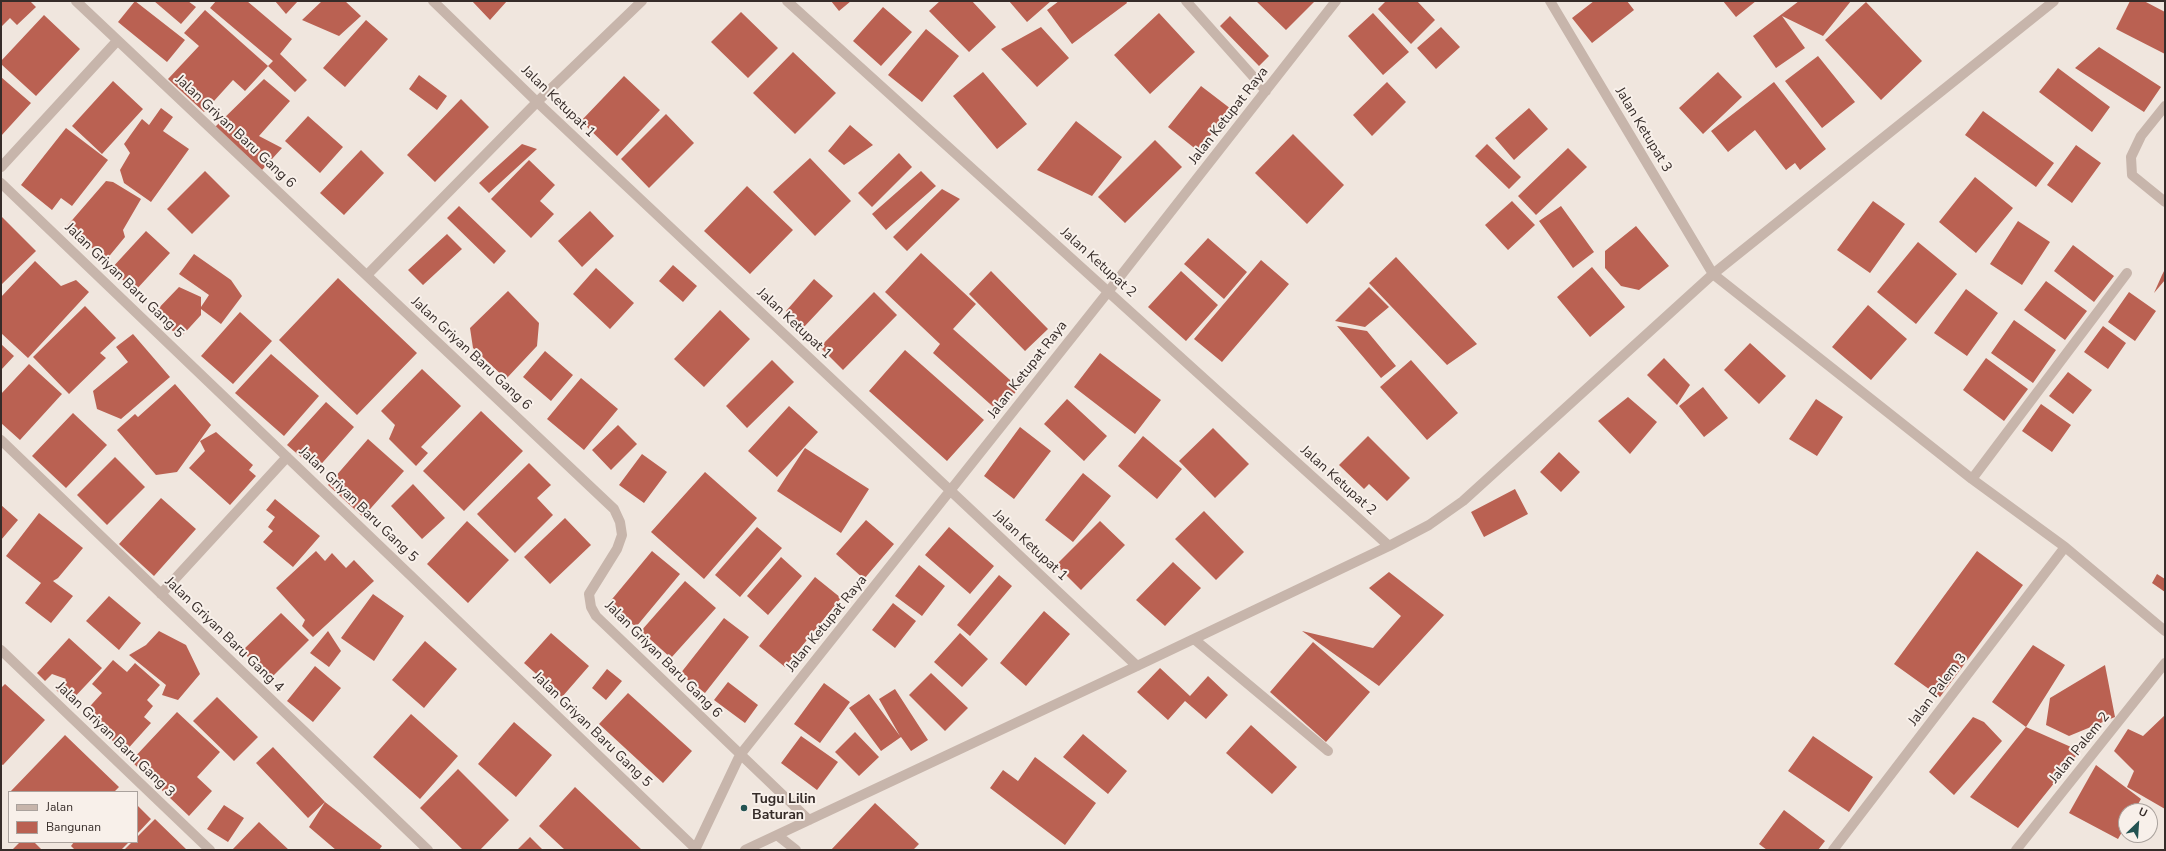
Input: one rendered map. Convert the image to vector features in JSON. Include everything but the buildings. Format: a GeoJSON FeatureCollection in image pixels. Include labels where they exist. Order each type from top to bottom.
{"type":"FeatureCollection","features":[{"type":"Feature","properties":{"kind":"street","name":"Jalan Griyan Baru Gang 6"},"geometry":{"type":"LineString","coordinates":[[76,1],[614,509],[620,522],[622,535],[617,549],[589,594],[591,607],[596,616],[809,820]]}},
{"type":"Feature","properties":{"kind":"street","name":"Jalan Ketupat 1"},"geometry":{"type":"LineString","coordinates":[[433,1],[537,102],[1137,666]]}},
{"type":"Feature","properties":{"kind":"street"},"geometry":{"type":"LineString","coordinates":[[367,275],[537,102],[642,1]]}},
{"type":"Feature","properties":{"kind":"street","name":"Jalan Ketupat 2"},"geometry":{"type":"LineString","coordinates":[[787,1],[1389,546]]}},
{"type":"Feature","properties":{"kind":"street"},"geometry":{"type":"LineString","coordinates":[[1186,1],[1266,91]]}},
{"type":"Feature","properties":{"kind":"street","name":"Jalan Ketupat Raya"},"geometry":{"type":"LineString","coordinates":[[695,849],[740,755],[1108,292],[1336,1]]}},
{"type":"Feature","properties":{"kind":"street"},"geometry":{"type":"LineString","coordinates":[[745,850],[1194,639],[1389,546],[1429,525],[1463,500],[1713,274],[2054,1]]}},
{"type":"Feature","properties":{"kind":"street","name":"Jalan Ketupat 3"},"geometry":{"type":"LineString","coordinates":[[1552,2],[1713,274]]}},
{"type":"Feature","properties":{"kind":"street"},"geometry":{"type":"LineString","coordinates":[[1,167],[117,41]]}},
{"type":"Feature","properties":{"kind":"street"},"geometry":{"type":"LineString","coordinates":[[2165,106],[2141,136],[2131,157],[2132,175],[2165,202]]}},
{"type":"Feature","properties":{"kind":"street","name":"Jalan Griyan Baru Gang 5"},"geometry":{"type":"LineString","coordinates":[[1,183],[695,849]]}},
{"type":"Feature","properties":{"kind":"street"},"geometry":{"type":"LineString","coordinates":[[1972,479],[2127,273]]}},
{"type":"Feature","properties":{"kind":"street"},"geometry":{"type":"LineString","coordinates":[[1713,274],[1972,479],[2065,547],[2165,631]]}},
{"type":"Feature","properties":{"kind":"street","name":"Jalan Griyan Baru Gang 4"},"geometry":{"type":"LineString","coordinates":[[1,440],[428,850]]}},
{"type":"Feature","properties":{"kind":"street"},"geometry":{"type":"LineString","coordinates":[[161,594],[287,457]]}},
{"type":"Feature","properties":{"kind":"street","name":"Jalan Palem 3"},"geometry":{"type":"LineString","coordinates":[[1834,850],[2065,547]]}},
{"type":"Feature","properties":{"kind":"street"},"geometry":{"type":"LineString","coordinates":[[1194,639],[1328,751]]}},
{"type":"Feature","properties":{"kind":"street","name":"Jalan Griyan Baru Gang 3"},"geometry":{"type":"LineString","coordinates":[[1,650],[210,850]]}},
{"type":"Feature","properties":{"kind":"street","name":"Jalan Palem 2"},"geometry":{"type":"LineString","coordinates":[[2016,850],[2165,663]]}},
{"type":"Feature","properties":{"kind":"street"},"geometry":{"type":"LineString","coordinates":[[777,835],[796,850]]}},
{"type":"Feature","properties":{"kind":"place","name":"Tugu Lilin Baturan"},"geometry":{"type":"Point","coordinates":[744,808]}}]}
